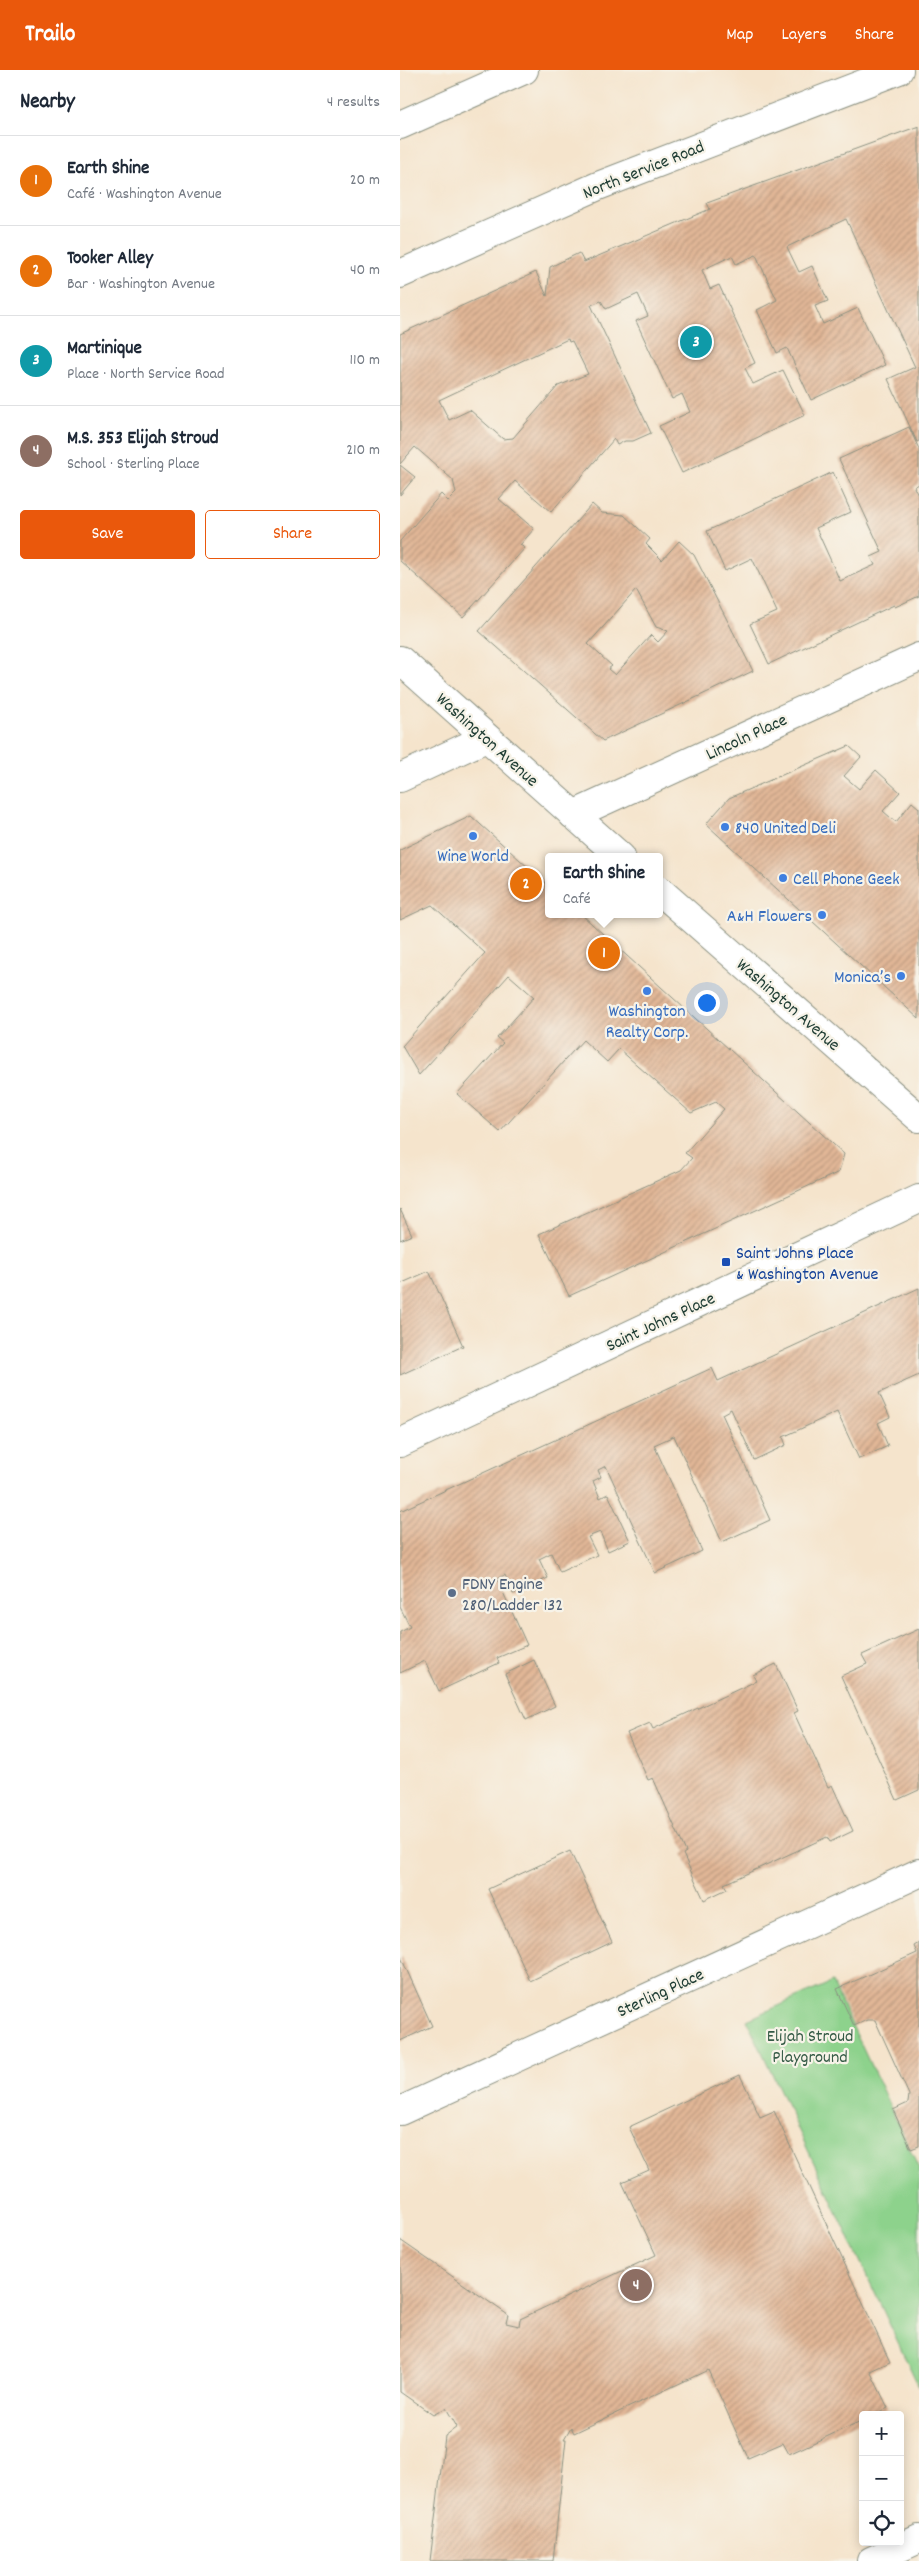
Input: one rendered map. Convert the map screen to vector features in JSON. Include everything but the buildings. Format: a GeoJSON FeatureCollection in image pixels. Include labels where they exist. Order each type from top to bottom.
{"type":"FeatureCollection","features":[{"type":"Feature","properties":{"kind":"street"},"geometry":{"type":"LineString","coordinates":[[400,124],[524,70]]}},
{"type":"Feature","properties":{"kind":"street","name":"North Service Road"},"geometry":{"type":"LineString","coordinates":[[400,274],[598,186],[894,72]]}},
{"type":"Feature","properties":{"kind":"street","name":"Lincoln Place"},"geometry":{"type":"LineString","coordinates":[[573,815],[919,656]]}},
{"type":"Feature","properties":{"kind":"street","name":"Washington Avenue"},"geometry":{"type":"LineString","coordinates":[[400,660],[616,853]]}},
{"type":"Feature","properties":{"kind":"street"},"geometry":{"type":"LineString","coordinates":[[400,778],[486,738]]}},
{"type":"Feature","properties":{"kind":"street","name":"Washington Avenue"},"geometry":{"type":"LineString","coordinates":[[663,894],[919,1118]]}},
{"type":"Feature","properties":{"kind":"street","name":"Saint Johns Place"},"geometry":{"type":"LineString","coordinates":[[400,1443],[919,1199]]}},
{"type":"Feature","properties":{"kind":"street","name":"Sterling Place"},"geometry":{"type":"LineString","coordinates":[[400,2111],[919,1873]]}},
{"type":"Feature","properties":{"kind":"street"},"geometry":{"type":"LineString","coordinates":[[871,2561],[919,2539]]}},
{"type":"Feature","properties":{"kind":"green space","name":"Elijah Stroud Playground"},"geometry":{"type":"Polygon","coordinates":[[[832,1982],[919,2169],[919,2387],[747,2020],[832,1982]]]}},
{"type":"Feature","properties":{"kind":"place","name":"Martinique"},"geometry":{"type":"Point","coordinates":[696,342]}},
{"type":"Feature","properties":{"kind":"place","name":"840 United Deli"},"geometry":{"type":"Point","coordinates":[725,827]}},
{"type":"Feature","properties":{"kind":"place","name":"Wine World"},"geometry":{"type":"Point","coordinates":[473,836]}},
{"type":"Feature","properties":{"kind":"place","name":"Cell Phone Geek"},"geometry":{"type":"Point","coordinates":[783,878]}},
{"type":"Feature","properties":{"kind":"place","name":"Tooker Alley"},"geometry":{"type":"Point","coordinates":[526,884]}},
{"type":"Feature","properties":{"kind":"place","name":"A&H Flowers"},"geometry":{"type":"Point","coordinates":[822,915]}},
{"type":"Feature","properties":{"kind":"place","name":"Earth Shine"},"geometry":{"type":"Point","coordinates":[604,953]}},
{"type":"Feature","properties":{"kind":"place","name":"Monica’s"},"geometry":{"type":"Point","coordinates":[901,976]}},
{"type":"Feature","properties":{"kind":"place","name":"Washington Realty Corp."},"geometry":{"type":"Point","coordinates":[647,991]}},
{"type":"Feature","properties":{"kind":"place","name":"Saint Johns Place & Washington Avenue"},"geometry":{"type":"Point","coordinates":[726,1262]}},
{"type":"Feature","properties":{"kind":"place","name":"FDNY Engine 280/Ladder 132"},"geometry":{"type":"Point","coordinates":[452,1593]}},
{"type":"Feature","properties":{"kind":"place","name":"M.S. 353 Elijah Stroud"},"geometry":{"type":"Point","coordinates":[636,2285]}}]}
